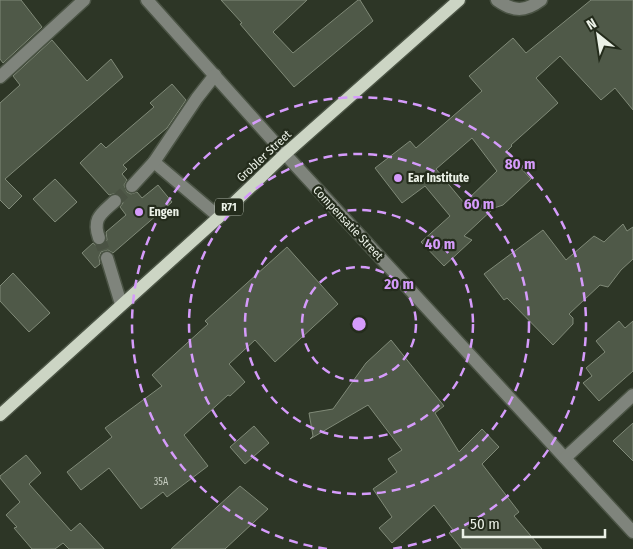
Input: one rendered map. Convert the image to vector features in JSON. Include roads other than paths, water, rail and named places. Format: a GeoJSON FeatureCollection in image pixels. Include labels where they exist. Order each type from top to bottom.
{"type":"FeatureCollection","features":[{"type":"Feature","properties":{"kind":"main road","name":"Grobler Street"},"geometry":{"type":"LineString","coordinates":[[0,415],[219,217],[285,154],[459,0]]}},
{"type":"Feature","properties":{"kind":"street"},"geometry":{"type":"LineString","coordinates":[[0,77],[84,0]]}},
{"type":"Feature","properties":{"kind":"street","name":"Compensatie Street"},"geometry":{"type":"LineString","coordinates":[[147,0],[285,154],[633,532]]}},
{"type":"Feature","properties":{"kind":"street"},"geometry":{"type":"LineString","coordinates":[[497,0],[506,6],[520,10],[530,8],[541,0]]}},
{"type":"Feature","properties":{"kind":"street"},"geometry":{"type":"LineString","coordinates":[[132,186],[154,162],[197,98],[215,76]]}},
{"type":"Feature","properties":{"kind":"street"},"geometry":{"type":"LineString","coordinates":[[154,162],[219,217]]}},
{"type":"Feature","properties":{"kind":"street"},"geometry":{"type":"LineString","coordinates":[[99,238],[96,221],[115,201]]}},
{"type":"Feature","properties":{"kind":"street"},"geometry":{"type":"LineString","coordinates":[[107,258],[122,304]]}},
{"type":"Feature","properties":{"kind":"street"},"geometry":{"type":"LineString","coordinates":[[565,458],[633,396]]}},
{"type":"Feature","properties":{"kind":"tunnel"},"geometry":{"type":"LineString","coordinates":[[115,201],[132,186]]}},
{"type":"Feature","properties":{"kind":"tunnel"},"geometry":{"type":"LineString","coordinates":[[99,238],[107,258]]}},
{"type":"Feature","properties":{"kind":"place","name":"Ear Institute"},"geometry":{"type":"Point","coordinates":[398,178]}},
{"type":"Feature","properties":{"kind":"place","name":"Engen"},"geometry":{"type":"Point","coordinates":[139,212]}}]}
